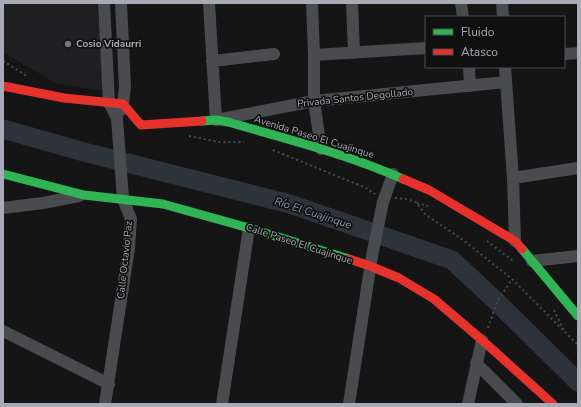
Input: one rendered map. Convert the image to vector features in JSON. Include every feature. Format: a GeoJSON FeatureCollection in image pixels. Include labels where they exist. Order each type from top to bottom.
{"type":"FeatureCollection","features":[{"type":"Feature","properties":{"kind":"street"},"geometry":{"type":"LineString","coordinates":[[104,3],[109,102]]}},
{"type":"Feature","properties":{"kind":"street"},"geometry":{"type":"LineString","coordinates":[[117,118],[123,104],[125,87],[121,3]]}},
{"type":"Feature","properties":{"kind":"street"},"geometry":{"type":"LineString","coordinates":[[209,3],[216,120]]}},
{"type":"Feature","properties":{"kind":"street"},"geometry":{"type":"LineString","coordinates":[[312,3],[314,101],[321,149]]}},
{"type":"Feature","properties":{"kind":"street"},"geometry":{"type":"LineString","coordinates":[[352,3],[354,53]]}},
{"type":"Feature","properties":{"kind":"street"},"geometry":{"type":"LineString","coordinates":[[461,3],[463,16]]}},
{"type":"Feature","properties":{"kind":"street"},"geometry":{"type":"LineString","coordinates":[[502,3],[503,16]]}},
{"type":"Feature","properties":{"kind":"street"},"geometry":{"type":"LineString","coordinates":[[314,55],[425,48]]}},
{"type":"Feature","properties":{"kind":"street"},"geometry":{"type":"LineString","coordinates":[[565,54],[578,52]]}},
{"type":"Feature","properties":{"kind":"street"},"geometry":{"type":"LineString","coordinates":[[212,61],[274,54]]}},
{"type":"Feature","properties":{"kind":"street"},"geometry":{"type":"LineString","coordinates":[[469,68],[470,86]]}},
{"type":"Feature","properties":{"kind":"street"},"geometry":{"type":"LineString","coordinates":[[505,68],[513,178],[515,242]]}},
{"type":"Feature","properties":{"kind":"street","name":"Privada Santos Degollado"},"geometry":{"type":"LineString","coordinates":[[216,120],[314,101],[506,82]]}},
{"type":"Feature","properties":{"kind":"street"},"geometry":{"type":"LineString","coordinates":[[3,86],[64,98],[123,104]]}},
{"type":"Feature","properties":{"kind":"street","name":"Calle Octavio Paz"},"geometry":{"type":"LineString","coordinates":[[105,404],[129,248],[131,219],[122,194],[117,118],[109,102]]}},
{"type":"Feature","properties":{"kind":"street","name":"Avenida Paseo El Cuajinque"},"geometry":{"type":"LineString","coordinates":[[123,104],[141,125],[216,120],[321,149],[393,174],[429,190],[515,242],[578,316]]}},
{"type":"Feature","properties":{"kind":"street"},"geometry":{"type":"LineString","coordinates":[[513,178],[578,168]]}},
{"type":"Feature","properties":{"kind":"street","name":"Calle Paseo El Cuajinque"},"geometry":{"type":"LineString","coordinates":[[3,174],[84,195],[122,194],[163,204],[249,228],[370,266],[399,278],[434,299],[485,334],[553,404]]}},
{"type":"Feature","properties":{"kind":"street"},"geometry":{"type":"LineString","coordinates":[[352,404],[370,266],[384,198],[393,174]]}},
{"type":"Feature","properties":{"kind":"street"},"geometry":{"type":"LineString","coordinates":[[3,208],[43,203],[84,195]]}},
{"type":"Feature","properties":{"kind":"street"},"geometry":{"type":"LineString","coordinates":[[222,404],[249,228]]}},
{"type":"Feature","properties":{"kind":"street"},"geometry":{"type":"LineString","coordinates":[[532,261],[578,256]]}},
{"type":"Feature","properties":{"kind":"street"},"geometry":{"type":"LineString","coordinates":[[3,331],[109,384]]}},
{"type":"Feature","properties":{"kind":"street"},"geometry":{"type":"LineString","coordinates":[[468,404],[476,364],[485,334]]}},
{"type":"Feature","properties":{"kind":"street"},"geometry":{"type":"LineString","coordinates":[[476,364],[517,404]]}},
{"type":"Feature","properties":{"kind":"path"},"geometry":{"type":"LineString","coordinates":[[227,141],[250,143]]}},
{"type":"Feature","properties":{"kind":"path"},"geometry":{"type":"LineString","coordinates":[[270,149],[366,188],[384,198],[405,199],[434,208]]}},
{"type":"Feature","properties":{"kind":"path"},"geometry":{"type":"LineString","coordinates":[[416,202],[426,214],[463,240],[512,279],[578,345]]}},
{"type":"Feature","properties":{"kind":"path"},"geometry":{"type":"LineString","coordinates":[[484,239],[514,262]]}},
{"type":"Feature","properties":{"kind":"path"},"geometry":{"type":"LineString","coordinates":[[485,334],[497,302],[512,279]]}},
{"type":"Feature","properties":{"kind":"path"},"geometry":{"type":"LineString","coordinates":[[553,306],[566,334]]}},
{"type":"Feature","properties":{"kind":"shaded area"},"geometry":{"type":"Polygon","coordinates":[[[3,3],[97,3],[105,91],[57,84],[3,52],[3,3]]]}},
{"type":"Feature","properties":{"kind":"waterway","name":"Río El Cuajinque"},"geometry":{"type":"LineString","coordinates":[[3,129],[84,152],[290,204],[452,260],[578,382]]}},
{"type":"Feature","properties":{"kind":"traffic: fast"},"geometry":{"type":"LineString","coordinates":[[202,121],[216,120],[228,122],[295,141],[339,154],[403,179]]}},
{"type":"Feature","properties":{"kind":"traffic: fast"},"geometry":{"type":"LineString","coordinates":[[3,174],[84,195],[163,204],[249,228],[349,259]]}},
{"type":"Feature","properties":{"kind":"traffic: fast"},"geometry":{"type":"LineString","coordinates":[[522,249],[578,316]]}},
{"type":"Feature","properties":{"kind":"traffic: jam"},"geometry":{"type":"LineString","coordinates":[[3,86],[64,98],[123,104],[141,125],[202,121]]}},
{"type":"Feature","properties":{"kind":"traffic: jam"},"geometry":{"type":"LineString","coordinates":[[403,179],[429,190],[515,241],[522,249]]}},
{"type":"Feature","properties":{"kind":"traffic: jam"},"geometry":{"type":"LineString","coordinates":[[349,259],[399,278],[434,299],[553,404]]}},
{"type":"Feature","properties":{"kind":"place","name":"Cosio Vidaurri"},"geometry":{"type":"Point","coordinates":[68,44]}}]}
